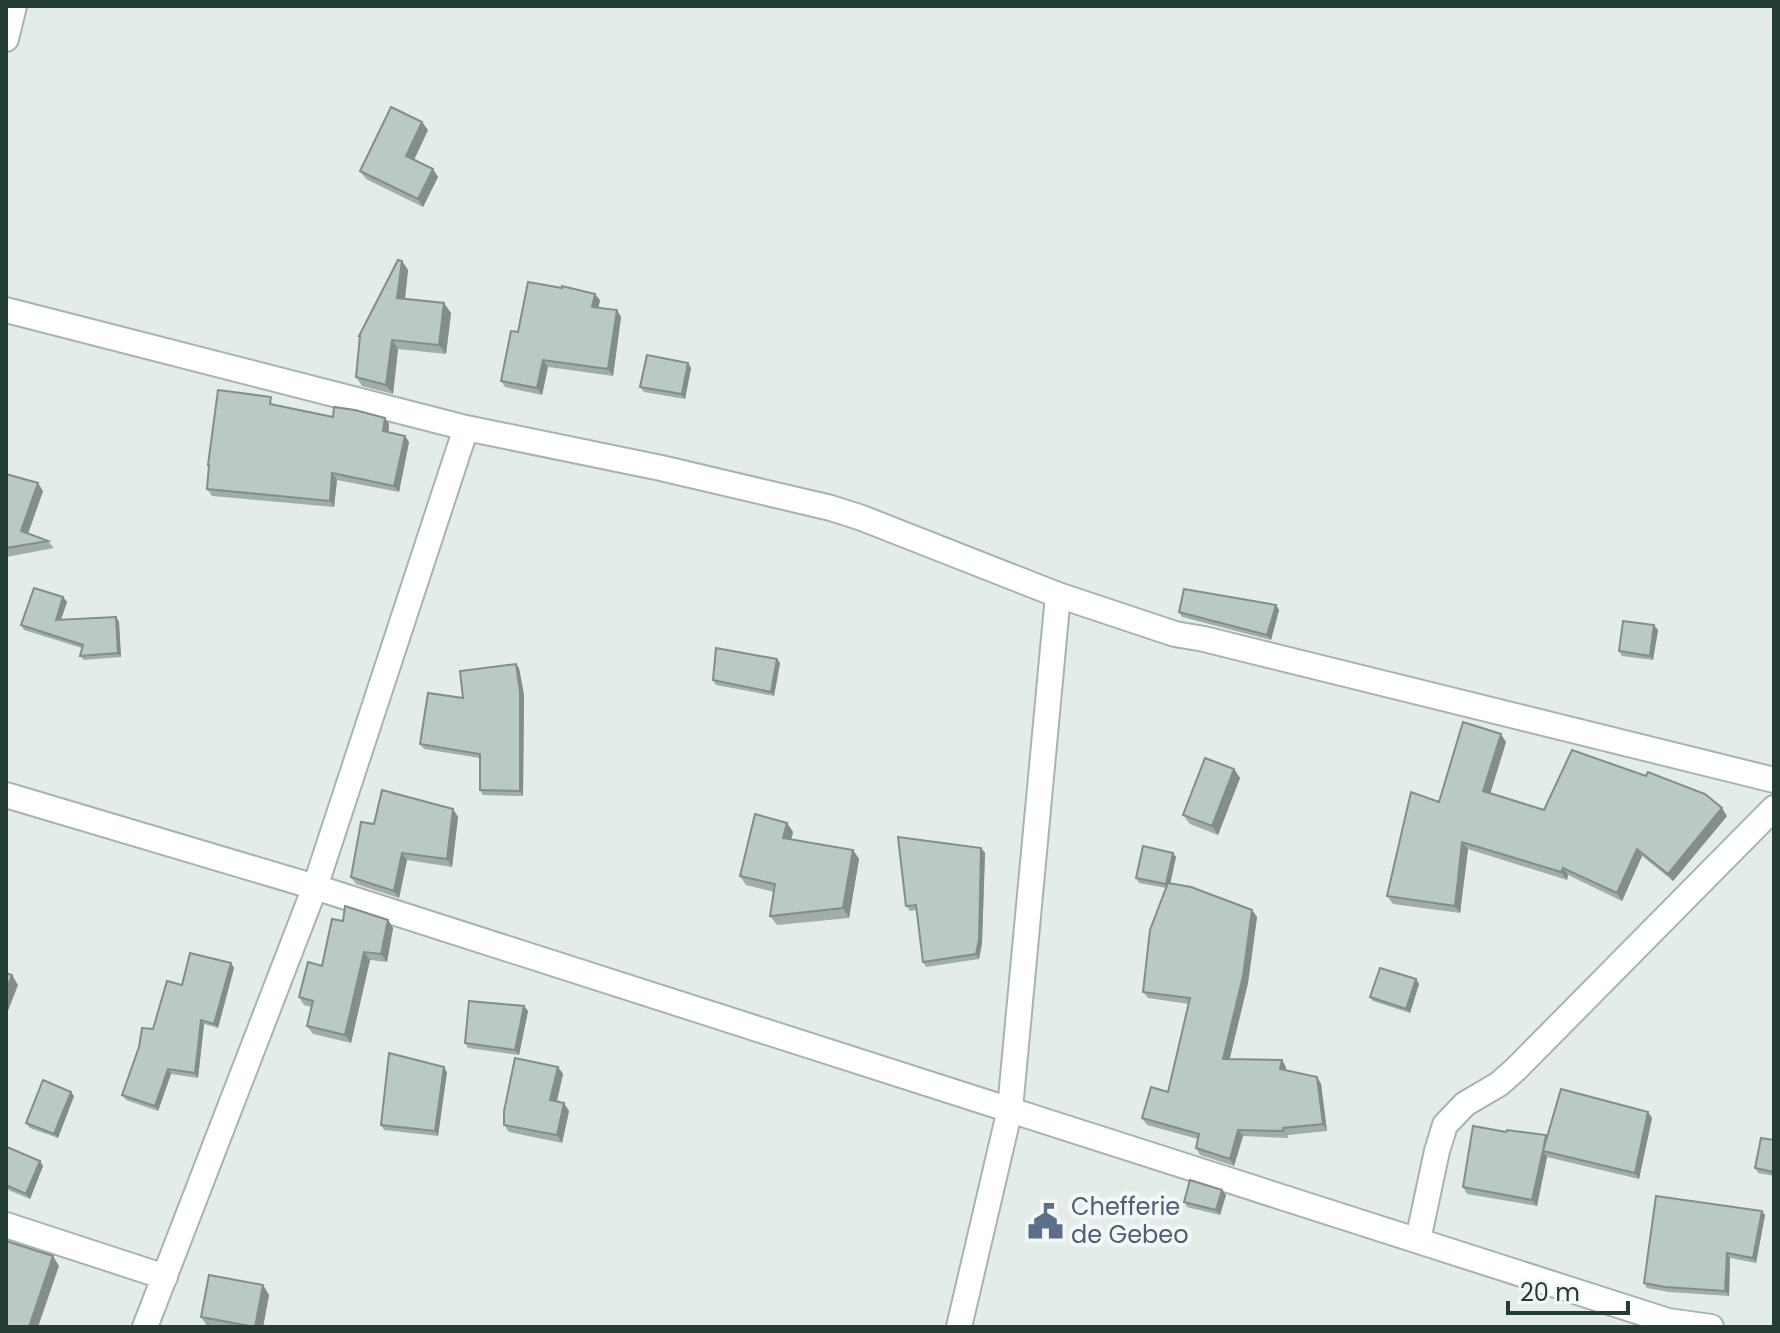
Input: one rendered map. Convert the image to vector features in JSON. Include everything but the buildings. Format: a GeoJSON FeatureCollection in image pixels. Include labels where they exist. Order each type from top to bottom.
{"type":"FeatureCollection","features":[{"type":"Feature","properties":{"kind":"street"},"geometry":{"type":"LineString","coordinates":[[6,39],[14,6]]}},
{"type":"Feature","properties":{"kind":"street"},"geometry":{"type":"LineString","coordinates":[[6,310],[466,428],[661,468],[831,508],[1058,595],[1175,634],[1774,780]]}},
{"type":"Feature","properties":{"kind":"street"},"geometry":{"type":"LineString","coordinates":[[145,1327],[315,887],[466,428]]}},
{"type":"Feature","properties":{"kind":"street"},"geometry":{"type":"LineString","coordinates":[[959,1327],[1010,1109],[1058,595]]}},
{"type":"Feature","properties":{"kind":"street"},"geometry":{"type":"LineString","coordinates":[[6,795],[315,887],[1418,1240],[1668,1324],[1711,1327]]}},
{"type":"Feature","properties":{"kind":"street"},"geometry":{"type":"LineString","coordinates":[[1418,1240],[1445,1125],[1465,1104],[1499,1084],[1516,1069],[1774,808]]}},
{"type":"Feature","properties":{"kind":"street"},"geometry":{"type":"LineString","coordinates":[[6,1225],[165,1277]]}},
{"type":"Feature","properties":{"kind":"place","name":"Chefferie de Gebeo"},"geometry":{"type":"Point","coordinates":[1045,1221]}}]}
